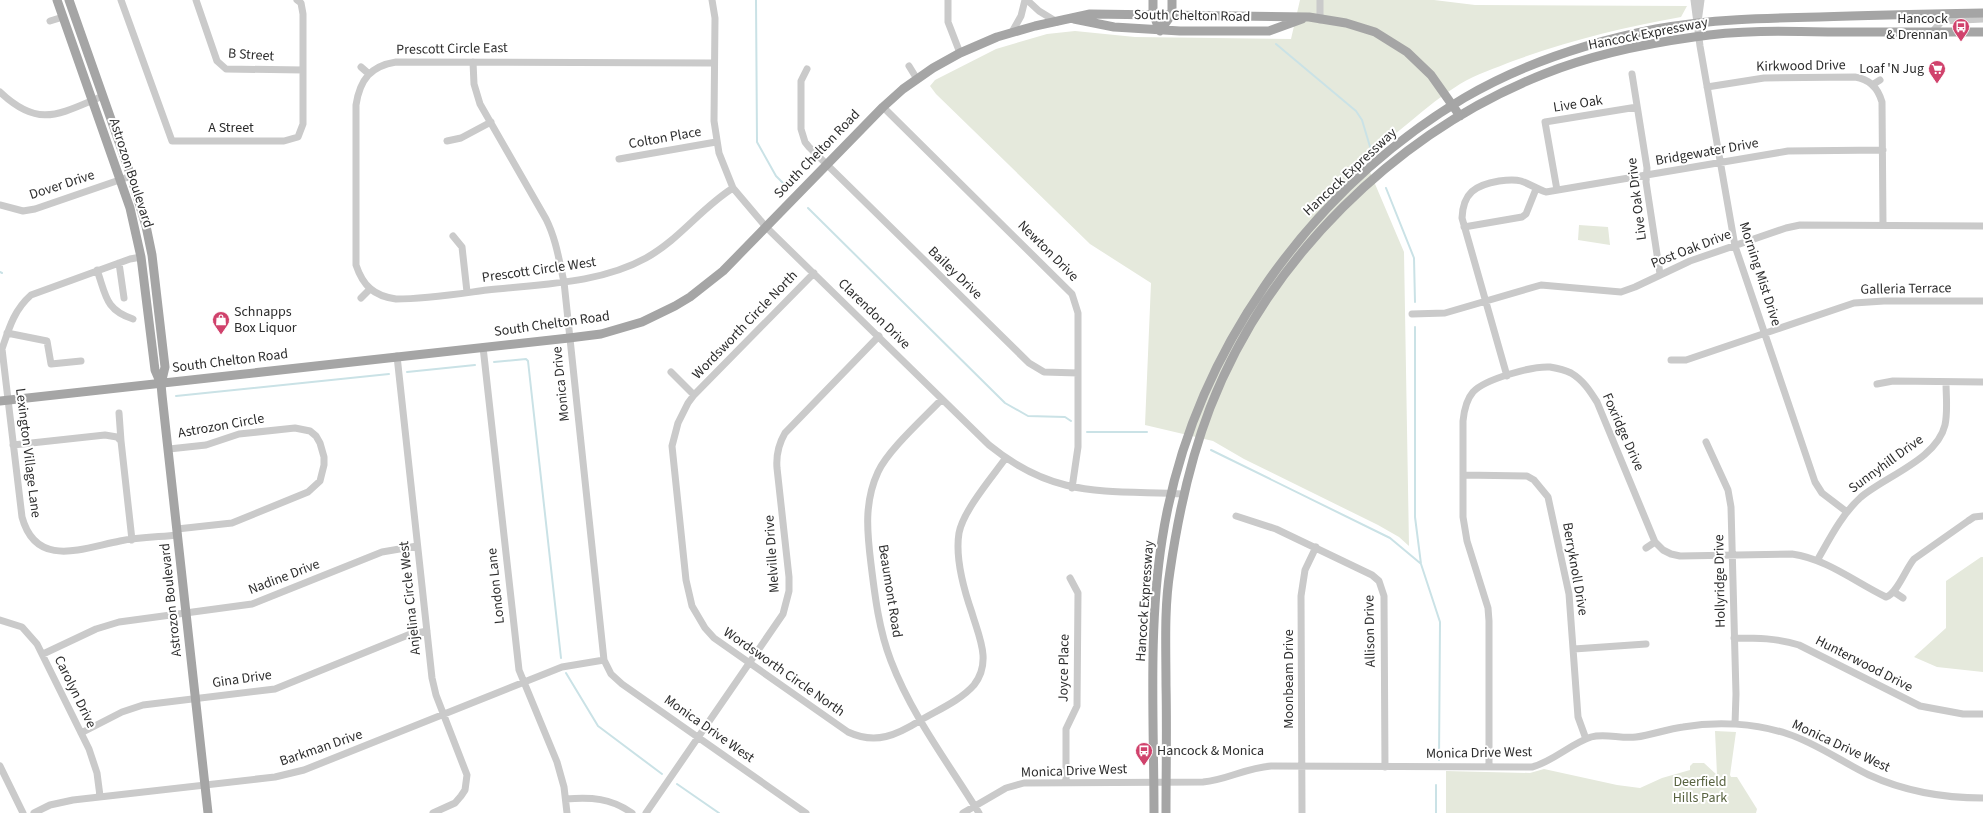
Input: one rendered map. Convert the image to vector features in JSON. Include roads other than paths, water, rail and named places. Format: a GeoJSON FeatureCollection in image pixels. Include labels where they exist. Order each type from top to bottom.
{"type":"FeatureCollection","features":[{"type":"Feature","properties":{"kind":"main road","name":"Astrozon Boulevard"},"geometry":{"type":"LineString","coordinates":[[57,0],[132,213],[141,257],[155,370],[161,384],[208,813]]}},
{"type":"Feature","properties":{"kind":"main road","name":"Astrozon Boulevard"},"geometry":{"type":"LineString","coordinates":[[68,0],[131,176],[146,226],[152,255],[165,367],[161,384]]}},
{"type":"Feature","properties":{"kind":"main road"},"geometry":{"type":"LineString","coordinates":[[1153,0],[1153,13],[1160,31]]}},
{"type":"Feature","properties":{"kind":"main road"},"geometry":{"type":"LineString","coordinates":[[1160,31],[1172,14],[1172,0]]}},
{"type":"Feature","properties":{"kind":"main road","name":"South Chelton Road"},"geometry":{"type":"LineString","coordinates":[[4,401],[569,338],[619,330],[642,322],[675,306],[704,288],[723,271],[883,107],[917,79],[960,53],[1012,32],[1074,19],[1090,14],[1153,13],[1309,17],[1358,26],[1375,32],[1401,48],[1431,75],[1460,116]]}},
{"type":"Feature","properties":{"kind":"main road","name":"Hancock Expressway"},"geometry":{"type":"LineString","coordinates":[[1154,813],[1155,612],[1162,540],[1171,493],[1192,427],[1221,359],[1240,325],[1273,273],[1321,215],[1359,178],[1406,137],[1452,106],[1488,85],[1525,68],[1566,52],[1641,32],[1697,24],[1761,18],[1983,13]]}},
{"type":"Feature","properties":{"kind":"main road","name":"South Chelton Road"},"geometry":{"type":"LineString","coordinates":[[1074,19],[1114,27],[1160,31],[1269,31],[1309,17]]}},
{"type":"Feature","properties":{"kind":"main road","name":"Hancock Expressway"},"geometry":{"type":"LineString","coordinates":[[1166,813],[1167,596],[1173,552],[1184,494],[1210,407],[1247,333],[1282,280],[1327,224],[1354,198],[1391,164],[1460,116],[1544,74],[1600,56],[1698,36],[1756,32],[1983,32]]}},
{"type":"Feature","properties":{"kind":"street","name":"A Street"},"geometry":{"type":"LineString","coordinates":[[121,0],[172,141],[293,140],[300,133],[303,124],[303,14],[301,3],[297,0]]}},
{"type":"Feature","properties":{"kind":"street","name":"B Street"},"geometry":{"type":"LineString","coordinates":[[196,0],[217,61],[222,69],[303,70]]}},
{"type":"Feature","properties":{"kind":"street","name":"Clarendon Drive"},"geometry":{"type":"LineString","coordinates":[[712,0],[715,18],[713,63],[716,142],[722,164],[733,188],[766,227],[1005,459],[1040,478],[1072,488],[1101,491],[1184,494]]}},
{"type":"Feature","properties":{"kind":"street"},"geometry":{"type":"LineString","coordinates":[[948,0],[948,22],[960,53]]}},
{"type":"Feature","properties":{"kind":"street"},"geometry":{"type":"LineString","coordinates":[[1012,32],[1021,16],[1026,0],[1039,11],[1057,22]]}},
{"type":"Feature","properties":{"kind":"street"},"geometry":{"type":"LineString","coordinates":[[1320,0],[1320,20]]}},
{"type":"Feature","properties":{"kind":"street"},"geometry":{"type":"LineString","coordinates":[[1694,0],[1697,24]]}},
{"type":"Feature","properties":{"kind":"street"},"geometry":{"type":"LineString","coordinates":[[1697,24],[1701,0]]}},
{"type":"Feature","properties":{"kind":"street"},"geometry":{"type":"LineString","coordinates":[[50,21],[62,17]]}},
{"type":"Feature","properties":{"kind":"street"},"geometry":{"type":"LineString","coordinates":[[1932,32],[1942,22],[1983,19]]}},
{"type":"Feature","properties":{"kind":"street","name":"Morning Mist Drive"},"geometry":{"type":"LineString","coordinates":[[1697,24],[1719,163],[1735,246],[1815,482],[1822,493],[1847,512]]}},
{"type":"Feature","properties":{"kind":"street","name":"Prescott Circle East"},"geometry":{"type":"LineString","coordinates":[[369,74],[378,67],[396,62],[713,63]]}},
{"type":"Feature","properties":{"kind":"street","name":"Monica Drive"},"geometry":{"type":"LineString","coordinates":[[473,62],[476,93],[551,230],[564,282],[604,660]]}},
{"type":"Feature","properties":{"kind":"street"},"geometry":{"type":"LineString","coordinates":[[909,66],[917,79]]}},
{"type":"Feature","properties":{"kind":"street"},"geometry":{"type":"LineString","coordinates":[[361,67],[369,74],[357,94],[356,104],[355,259],[360,277],[370,289],[361,298]]}},
{"type":"Feature","properties":{"kind":"street","name":"Bailey Drive"},"geometry":{"type":"LineString","coordinates":[[807,69],[801,81],[801,129],[805,142],[826,165],[1029,363],[1044,372],[1078,373]]}},
{"type":"Feature","properties":{"kind":"street","name":"Live Oak Drive"},"geometry":{"type":"LineString","coordinates":[[1632,74],[1647,168],[1646,176],[1660,274]]}},
{"type":"Feature","properties":{"kind":"street","name":"Kirkwood Drive"},"geometry":{"type":"LineString","coordinates":[[1707,87],[1775,77],[1855,78],[1867,81],[1872,85]]}},
{"type":"Feature","properties":{"kind":"street"},"geometry":{"type":"LineString","coordinates":[[1880,80],[1872,85],[1880,95],[1882,102],[1883,225]]}},
{"type":"Feature","properties":{"kind":"street"},"geometry":{"type":"LineString","coordinates":[[0,92],[14,106],[37,115],[57,114],[103,96]]}},
{"type":"Feature","properties":{"kind":"street","name":"Newton Drive"},"geometry":{"type":"LineString","coordinates":[[883,107],[1072,294],[1078,313],[1078,447],[1072,488]]}},
{"type":"Feature","properties":{"kind":"street","name":"Live Oak"},"geometry":{"type":"LineString","coordinates":[[1557,190],[1545,122],[1637,107]]}},
{"type":"Feature","properties":{"kind":"street"},"geometry":{"type":"LineString","coordinates":[[446,141],[461,138],[491,122]]}},
{"type":"Feature","properties":{"kind":"street","name":"Colton Place"},"geometry":{"type":"LineString","coordinates":[[619,159],[716,142]]}},
{"type":"Feature","properties":{"kind":"street","name":"Bridgewater Drive"},"geometry":{"type":"LineString","coordinates":[[1507,376],[1464,227],[1463,209],[1466,200],[1476,188],[1484,183],[1514,180],[1522,181],[1536,189],[1546,192],[1788,151],[1883,150]]}},
{"type":"Feature","properties":{"kind":"street","name":"Dover Drive"},"geometry":{"type":"LineString","coordinates":[[0,205],[23,211],[35,209],[131,176]]}},
{"type":"Feature","properties":{"kind":"street","name":"Prescott Circle West"},"geometry":{"type":"LineString","coordinates":[[370,289],[382,296],[396,299],[564,282],[611,273],[646,258],[674,239],[710,204],[733,188]]}},
{"type":"Feature","properties":{"kind":"street"},"geometry":{"type":"LineString","coordinates":[[1464,227],[1522,217],[1526,214],[1536,189]]}},
{"type":"Feature","properties":{"kind":"street","name":"Post Oak Drive"},"geometry":{"type":"LineString","coordinates":[[1412,314],[1445,313],[1541,285],[1614,293],[1621,292],[1690,261],[1786,228],[1800,225],[1983,226]]}},
{"type":"Feature","properties":{"kind":"street"},"geometry":{"type":"LineString","coordinates":[[453,236],[462,247],[467,292]]}},
{"type":"Feature","properties":{"kind":"street","name":"Lexington Village Lane"},"geometry":{"type":"LineString","coordinates":[[141,257],[97,270],[31,295],[15,312],[2,349],[4,401],[13,445],[22,518],[28,532],[38,544],[59,552],[90,548],[177,532]]}},
{"type":"Feature","properties":{"kind":"street"},"geometry":{"type":"LineString","coordinates":[[119,263],[124,298]]}},
{"type":"Feature","properties":{"kind":"street"},"geometry":{"type":"LineString","coordinates":[[97,270],[106,297],[114,310],[118,314],[133,319]]}},
{"type":"Feature","properties":{"kind":"street","name":"Wordsworth Circle North"},"geometry":{"type":"LineString","coordinates":[[814,273],[694,395],[688,403],[678,423],[672,446],[688,594],[698,618],[710,633],[749,664],[857,737],[879,739],[900,733],[967,691],[974,684],[980,674],[984,651],[972,613],[960,564],[958,542],[959,531],[966,514],[1005,459]]}},
{"type":"Feature","properties":{"kind":"street","name":"Galleria Terrace"},"geometry":{"type":"LineString","coordinates":[[1671,360],[1686,360],[1854,304],[1884,301],[1983,301]]}},
{"type":"Feature","properties":{"kind":"street"},"geometry":{"type":"LineString","coordinates":[[7,333],[47,341],[51,364],[81,361]]}},
{"type":"Feature","properties":{"kind":"street","name":"Melville Drive"},"geometry":{"type":"LineString","coordinates":[[646,813],[783,614],[789,591],[776,459],[780,442],[785,433],[879,336]]}},
{"type":"Feature","properties":{"kind":"street","name":"London Lane"},"geometry":{"type":"LineString","coordinates":[[483,347],[517,662],[523,683],[557,762],[566,799],[567,813]]}},
{"type":"Feature","properties":{"kind":"street","name":"Anjelina Circle West"},"geometry":{"type":"LineString","coordinates":[[397,356],[417,546],[434,687],[464,766],[466,783],[461,796],[455,803],[433,813]]}},
{"type":"Feature","properties":{"kind":"street","name":"Foxridge Drive"},"geometry":{"type":"LineString","coordinates":[[1489,767],[1488,608],[1464,529],[1463,421],[1468,399],[1479,387],[1507,376],[1537,368],[1550,368],[1571,373],[1586,386],[1597,402],[1655,542]]}},
{"type":"Feature","properties":{"kind":"street","name":"Wordsworth Circle North"},"geometry":{"type":"LineString","coordinates":[[671,372],[694,395]]}},
{"type":"Feature","properties":{"kind":"street"},"geometry":{"type":"LineString","coordinates":[[1877,384],[1893,381],[1983,382]]}},
{"type":"Feature","properties":{"kind":"street","name":"Sunnyhill Drive"},"geometry":{"type":"LineString","coordinates":[[1818,559],[1847,512],[1862,496],[1924,455],[1937,442],[1946,417],[1946,382]]}},
{"type":"Feature","properties":{"kind":"street","name":"Beaumont Road"},"geometry":{"type":"LineString","coordinates":[[942,399],[886,458],[874,482],[868,507],[870,558],[876,604],[883,635],[899,679],[921,720],[979,813]]}},
{"type":"Feature","properties":{"kind":"street"},"geometry":{"type":"LineString","coordinates":[[119,413],[132,540]]}},
{"type":"Feature","properties":{"kind":"street","name":"Astrozon Circle"},"geometry":{"type":"LineString","coordinates":[[168,449],[206,445],[239,434],[295,428],[310,432],[316,436],[320,443],[324,457],[324,465],[320,481],[308,492],[232,523],[177,532]]}},
{"type":"Feature","properties":{"kind":"street"},"geometry":{"type":"LineString","coordinates":[[13,445],[106,435],[117,437],[121,441]]}},
{"type":"Feature","properties":{"kind":"street","name":"Hollyridge Drive"},"geometry":{"type":"LineString","coordinates":[[1706,442],[1730,498],[1733,555],[1735,724]]}},
{"type":"Feature","properties":{"kind":"street","name":"Berryknoll Drive"},"geometry":{"type":"LineString","coordinates":[[1463,475],[1528,473],[1548,497],[1569,594],[1578,717],[1586,739]]}},
{"type":"Feature","properties":{"kind":"street","name":"Allison Drive"},"geometry":{"type":"LineString","coordinates":[[1236,516],[1276,529],[1316,547],[1372,575],[1379,581],[1383,588],[1384,604],[1385,767]]}},
{"type":"Feature","properties":{"kind":"street"},"geometry":{"type":"LineString","coordinates":[[1646,548],[1655,542],[1663,550],[1680,556],[1792,554],[1818,559],[1886,597],[1890,596],[1894,592],[1908,566],[1914,559],[1974,517],[1983,516]]}},
{"type":"Feature","properties":{"kind":"street","name":"Nadine Drive"},"geometry":{"type":"LineString","coordinates":[[42,654],[106,625],[130,619],[252,604],[382,552],[417,546]]}},
{"type":"Feature","properties":{"kind":"street","name":"Moonbeam Drive"},"geometry":{"type":"LineString","coordinates":[[1302,813],[1302,583],[1305,570],[1316,547]]}},
{"type":"Feature","properties":{"kind":"street","name":"Joyce Place"},"geometry":{"type":"LineString","coordinates":[[1066,782],[1066,729],[1077,706],[1078,593],[1070,578]]}},
{"type":"Feature","properties":{"kind":"street"},"geometry":{"type":"LineString","coordinates":[[1894,592],[1903,598]]}},
{"type":"Feature","properties":{"kind":"street","name":"Carolyn Drive"},"geometry":{"type":"LineString","coordinates":[[0,620],[14,623],[27,631],[42,654],[95,765],[100,796]]}},
{"type":"Feature","properties":{"kind":"street","name":"Gina Drive"},"geometry":{"type":"LineString","coordinates":[[80,733],[133,708],[153,703],[255,692],[275,688],[408,635],[427,631]]}},
{"type":"Feature","properties":{"kind":"street","name":"Hunterwood Drive"},"geometry":{"type":"LineString","coordinates":[[1734,638],[1766,638],[1786,641],[1799,645],[1920,706],[1963,714],[1983,714]]}},
{"type":"Feature","properties":{"kind":"street"},"geometry":{"type":"LineString","coordinates":[[1574,649],[1646,644]]}},
{"type":"Feature","properties":{"kind":"street","name":"Barkman Drive"},"geometry":{"type":"LineString","coordinates":[[34,813],[56,803],[100,796],[275,777],[304,770],[570,664],[604,660]]}},
{"type":"Feature","properties":{"kind":"street","name":"Monica Drive West"},"geometry":{"type":"LineString","coordinates":[[604,660],[616,679],[806,813]]}},
{"type":"Feature","properties":{"kind":"street","name":"Monica Drive West"},"geometry":{"type":"LineString","coordinates":[[963,813],[999,792],[1015,785],[1037,782],[1211,782],[1256,767],[1532,767],[1551,761],[1586,739],[1602,736],[1622,738],[1636,737],[1701,724],[1735,724],[1787,734],[1869,775],[1897,786],[1938,795],[1983,798]]}},
{"type":"Feature","properties":{"kind":"street"},"geometry":{"type":"LineString","coordinates":[[0,766],[23,813]]}},
{"type":"Feature","properties":{"kind":"street"},"geometry":{"type":"LineString","coordinates":[[566,799],[587,797],[604,800],[621,806],[632,813]]}},
{"type":"Feature","properties":{"kind":"waterway"},"geometry":{"type":"LineString","coordinates":[[756,0],[757,142],[776,176],[786,186]]}},
{"type":"Feature","properties":{"kind":"waterway"},"geometry":{"type":"LineString","coordinates":[[1276,44],[1356,111],[1362,120],[1371,150]]}},
{"type":"Feature","properties":{"kind":"waterway"},"geometry":{"type":"LineString","coordinates":[[1386,188],[1414,258],[1415,302]]}},
{"type":"Feature","properties":{"kind":"waterway"},"geometry":{"type":"LineString","coordinates":[[808,208],[1005,403],[1028,416],[1065,417],[1071,421]]}},
{"type":"Feature","properties":{"kind":"waterway"},"geometry":{"type":"LineString","coordinates":[[1415,327],[1415,517],[1421,564],[1440,622],[1439,760]]}},
{"type":"Feature","properties":{"kind":"waterway"},"geometry":{"type":"LineString","coordinates":[[494,362],[526,359],[528,361],[561,658]]}},
{"type":"Feature","properties":{"kind":"waterway"},"geometry":{"type":"LineString","coordinates":[[407,372],[475,365]]}},
{"type":"Feature","properties":{"kind":"waterway"},"geometry":{"type":"LineString","coordinates":[[176,396],[389,374]]}},
{"type":"Feature","properties":{"kind":"waterway"},"geometry":{"type":"LineString","coordinates":[[1087,432],[1147,432]]}},
{"type":"Feature","properties":{"kind":"waterway"},"geometry":{"type":"LineString","coordinates":[[1211,450],[1390,538],[1420,563]]}},
{"type":"Feature","properties":{"kind":"waterway"},"geometry":{"type":"LineString","coordinates":[[566,673],[598,726],[662,774]]}},
{"type":"Feature","properties":{"kind":"waterway"},"geometry":{"type":"LineString","coordinates":[[677,784],[719,813]]}},
{"type":"Feature","properties":{"kind":"waterway"},"geometry":{"type":"LineString","coordinates":[[1436,785],[1436,813]]}},
{"type":"Feature","properties":{"kind":"place","name":"Hancock & Drennan"},"geometry":{"type":"Point","coordinates":[1961,42]}},
{"type":"Feature","properties":{"kind":"place","name":"Loaf 'N Jug"},"geometry":{"type":"Point","coordinates":[1937,84]}},
{"type":"Feature","properties":{"kind":"place","name":"Schnapps Box Liquor"},"geometry":{"type":"Point","coordinates":[221,335]}},
{"type":"Feature","properties":{"kind":"place","name":"Hancock & Monica"},"geometry":{"type":"Point","coordinates":[1144,766]}},
{"type":"Feature","properties":{"kind":"park label","name":"Deerfield Hills Park"},"geometry":{"type":"Point","coordinates":[1700,790]}}]}
